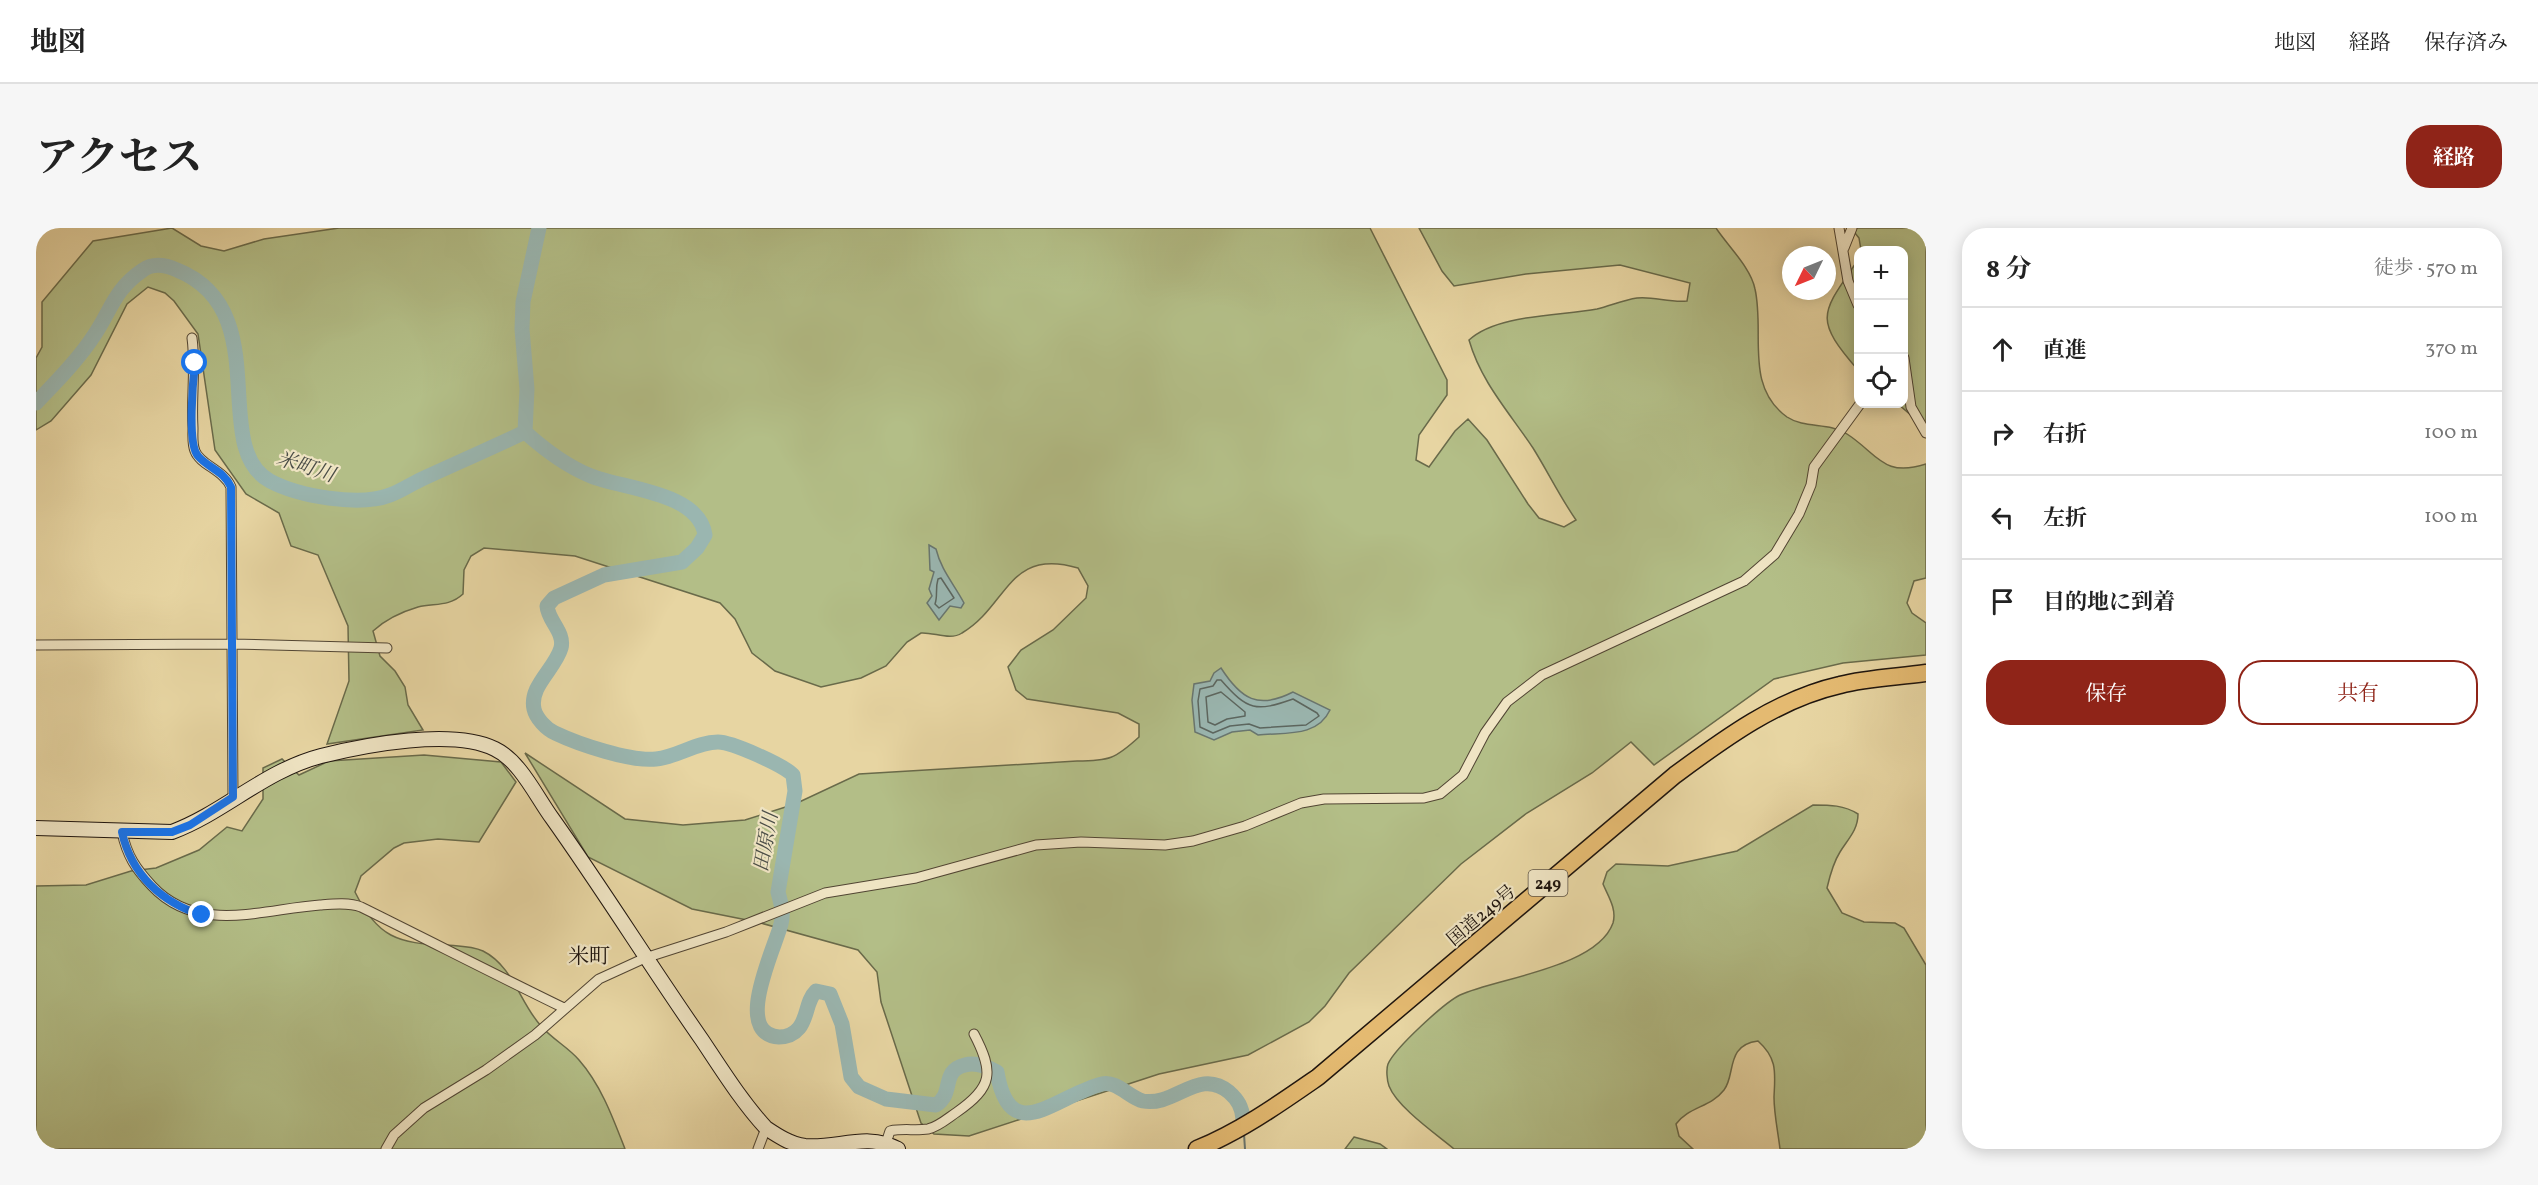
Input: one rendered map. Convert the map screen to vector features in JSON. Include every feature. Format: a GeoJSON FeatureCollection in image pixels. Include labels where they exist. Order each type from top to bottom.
{"type":"FeatureCollection","features":[{"type":"Feature","properties":{"kind":"highway","name":"国道249号"},"geometry":{"type":"LineString","coordinates":[[1197,1149],[1221,1139],[1267,1113],[1318,1077],[1676,775],[1734,732],[1787,704],[1839,685],[1926,673]]}},
{"type":"Feature","properties":{"kind":"street"},"geometry":{"type":"LineString","coordinates":[[1839,228],[1848,281],[1856,300]]}},
{"type":"Feature","properties":{"kind":"street"},"geometry":{"type":"LineString","coordinates":[[1843,250],[1852,228]]}},
{"type":"Feature","properties":{"kind":"street"},"geometry":{"type":"LineString","coordinates":[[192,338],[195,363],[191,400],[194,450],[200,458],[224,476],[231,487],[233,797]]}},
{"type":"Feature","properties":{"kind":"street"},"geometry":{"type":"LineString","coordinates":[[1908,386],[1911,407],[1926,433]]}},
{"type":"Feature","properties":{"kind":"street"},"geometry":{"type":"LineString","coordinates":[[386,1149],[394,1135],[424,1108],[535,1035],[599,979],[645,958],[726,932],[825,893],[916,878],[1036,845],[1081,842],[1165,845],[1193,841],[1245,826],[1301,803],[1346,797],[1424,798],[1440,794],[1462,775],[1485,733],[1507,702],[1528,684],[1582,654],[1744,581],[1775,554],[1799,514],[1811,485],[1814,467],[1857,408]]}},
{"type":"Feature","properties":{"kind":"street"},"geometry":{"type":"LineString","coordinates":[[36,645],[232,644],[387,648]]}},
{"type":"Feature","properties":{"kind":"street"},"geometry":{"type":"LineString","coordinates":[[36,828],[172,832],[190,825],[233,797],[282,770],[330,754],[441,737],[486,745],[504,754],[519,772],[580,857],[645,958],[766,1128],[782,1139],[805,1146],[872,1140],[892,1146],[890,1131],[901,1128],[929,1129],[977,1098],[988,1081],[986,1057],[974,1034]]}},
{"type":"Feature","properties":{"kind":"street"},"geometry":{"type":"LineString","coordinates":[[122,832],[127,853],[136,869],[158,892],[183,909],[202,915],[226,916],[340,903],[361,908],[564,1008]]}},
{"type":"Feature","properties":{"kind":"street"},"geometry":{"type":"LineString","coordinates":[[758,1149],[766,1128]]}},
{"type":"Feature","properties":{"kind":"green space"},"geometry":{"type":"Polygon","coordinates":[[[172,228],[201,246],[224,251],[264,239],[339,228],[1370,228],[1447,380],[1447,395],[1419,435],[1416,460],[1429,467],[1455,431],[1468,419],[1487,440],[1539,518],[1564,527],[1576,520],[1533,448],[1488,383],[1469,340],[1481,331],[1496,325],[1530,317],[1597,309],[1632,299],[1687,301],[1690,283],[1620,265],[1526,274],[1454,286],[1442,271],[1419,228],[1716,228],[1753,281],[1757,306],[1761,374],[1765,390],[1774,404],[1794,421],[1840,430],[1890,466],[1912,468],[1926,464],[1926,578],[1914,581],[1907,603],[1912,613],[1926,623],[1926,655],[1843,663],[1774,679],[1654,765],[1631,742],[1592,773],[1527,813],[1461,864],[1349,973],[1325,1006],[1309,1022],[1248,1055],[1159,1074],[969,1136],[934,1134],[921,1123],[881,1002],[877,972],[858,950],[757,922],[692,909],[588,857],[525,753],[625,819],[683,825],[745,820],[795,804],[859,774],[1097,760],[1111,757],[1124,750],[1139,737],[1139,724],[1118,713],[1027,699],[1016,690],[1008,667],[1021,650],[1053,630],[1086,598],[1088,586],[1078,568],[1055,564],[1037,566],[1023,572],[1011,582],[977,622],[962,633],[947,636],[921,633],[907,642],[886,666],[861,678],[821,687],[775,671],[752,653],[735,619],[720,603],[575,556],[484,548],[471,556],[464,570],[463,594],[458,598],[447,603],[406,611],[388,619],[373,631],[380,656],[395,671],[405,687],[408,705],[423,730],[327,744],[349,681],[348,626],[318,555],[291,546],[279,513],[246,494],[215,450],[198,334],[174,301],[165,293],[148,287],[127,304],[91,375],[51,421],[36,430],[36,358],[42,347],[42,302],[93,241],[172,228]]]}},
{"type":"Feature","properties":{"kind":"green space"},"geometry":{"type":"Polygon","coordinates":[[[1851,228],[1926,228],[1926,428],[1903,408],[1908,408],[1908,246],[1860,246],[1859,238],[1851,228]]]}},
{"type":"Feature","properties":{"kind":"green space"},"geometry":{"type":"Polygon","coordinates":[[[1854,266],[1854,365],[1828,327],[1827,316],[1832,300],[1836,300],[1836,293],[1854,266]]]}},
{"type":"Feature","properties":{"kind":"green space"},"geometry":{"type":"Polygon","coordinates":[[[424,755],[501,762],[516,782],[479,842],[438,839],[404,843],[394,848],[361,876],[355,892],[372,919],[391,935],[415,943],[474,948],[483,951],[502,966],[541,1026],[575,1055],[594,1080],[606,1102],[625,1149],[36,1149],[36,886],[86,885],[131,871],[156,868],[199,850],[227,827],[242,831],[263,799],[263,768],[282,759],[299,775],[329,761],[424,755]]]}},
{"type":"Feature","properties":{"kind":"green space"},"geometry":{"type":"Polygon","coordinates":[[[1813,805],[1842,807],[1858,814],[1854,830],[1840,852],[1827,888],[1842,913],[1864,922],[1895,923],[1904,928],[1926,965],[1926,1149],[1780,1149],[1774,1097],[1774,1067],[1769,1054],[1758,1041],[1740,1048],[1733,1061],[1728,1084],[1719,1096],[1687,1114],[1676,1124],[1679,1136],[1693,1149],[1454,1149],[1418,1120],[1393,1094],[1388,1084],[1387,1072],[1392,1057],[1421,1026],[1443,1007],[1460,995],[1567,961],[1588,951],[1603,938],[1613,923],[1614,913],[1603,884],[1607,872],[1616,864],[1668,866],[1737,851],[1813,805]]]}},
{"type":"Feature","properties":{"kind":"green space"},"geometry":{"type":"Polygon","coordinates":[[[1354,1137],[1380,1144],[1387,1149],[1345,1149],[1354,1137]]]}},
{"type":"Feature","properties":{"kind":"water"},"geometry":{"type":"Polygon","coordinates":[[[929,545],[936,549],[944,570],[964,603],[961,608],[950,606],[939,620],[927,603],[932,596],[929,589],[934,572],[930,570],[929,545]]]}},
{"type":"Feature","properties":{"kind":"water"},"geometry":{"type":"Polygon","coordinates":[[[1221,668],[1243,694],[1251,698],[1270,700],[1293,692],[1330,710],[1317,725],[1299,732],[1258,735],[1250,730],[1232,732],[1214,740],[1195,732],[1192,700],[1194,684],[1210,681],[1214,673],[1221,668]]]}},
{"type":"Feature","properties":{"kind":"waterway","name":"米町川"},"geometry":{"type":"LineString","coordinates":[[525,432],[527,389],[522,329],[523,302],[539,228]]}},
{"type":"Feature","properties":{"kind":"waterway","name":"米町川"},"geometry":{"type":"LineString","coordinates":[[36,403],[82,352],[126,284],[147,267],[160,265],[177,270],[207,289],[225,315],[234,345],[243,439],[252,464],[270,481],[296,491],[329,498],[346,500],[377,498],[394,493],[525,432]]}},
{"type":"Feature","properties":{"kind":"waterway","name":"田原川"},"geometry":{"type":"LineString","coordinates":[[525,432],[556,457],[582,472],[675,501],[689,509],[700,521],[705,535],[697,548],[682,562],[604,575],[554,598],[547,606],[561,637],[561,648],[535,693],[534,709],[539,719],[552,731],[577,742],[619,755],[645,759],[664,758],[702,744],[718,742],[757,755],[793,775],[795,791],[778,892],[782,920],[765,970],[757,1006],[759,1021],[765,1032],[779,1037],[795,1032],[802,1024],[810,999],[816,991],[830,994],[842,1024],[851,1077],[859,1087],[886,1099],[936,1105],[945,1095],[953,1072],[957,1068],[973,1064],[997,1072],[1003,1095],[1012,1108],[1024,1113],[1052,1106],[1085,1090],[1107,1083],[1143,1101],[1166,1099],[1197,1085],[1207,1084],[1218,1085],[1229,1092],[1241,1107],[1243,1119]]}},
{"type":"Feature","properties":{"kind":"waterway","name":"田原川"},"geometry":{"type":"LineString","coordinates":[[1244,1134],[1245,1149]]}},
{"type":"Feature","properties":{"kind":"district","name":"米町"},"geometry":{"type":"Point","coordinates":[589,956]}},
{"type":"Feature","properties":{"kind":"route"},"geometry":{"type":"LineString","coordinates":[[195,363],[191,400],[194,450],[200,458],[224,476],[231,487],[233,797],[190,825],[172,832],[122,832],[127,853],[136,869],[158,892],[183,909],[202,915]]}}]}
